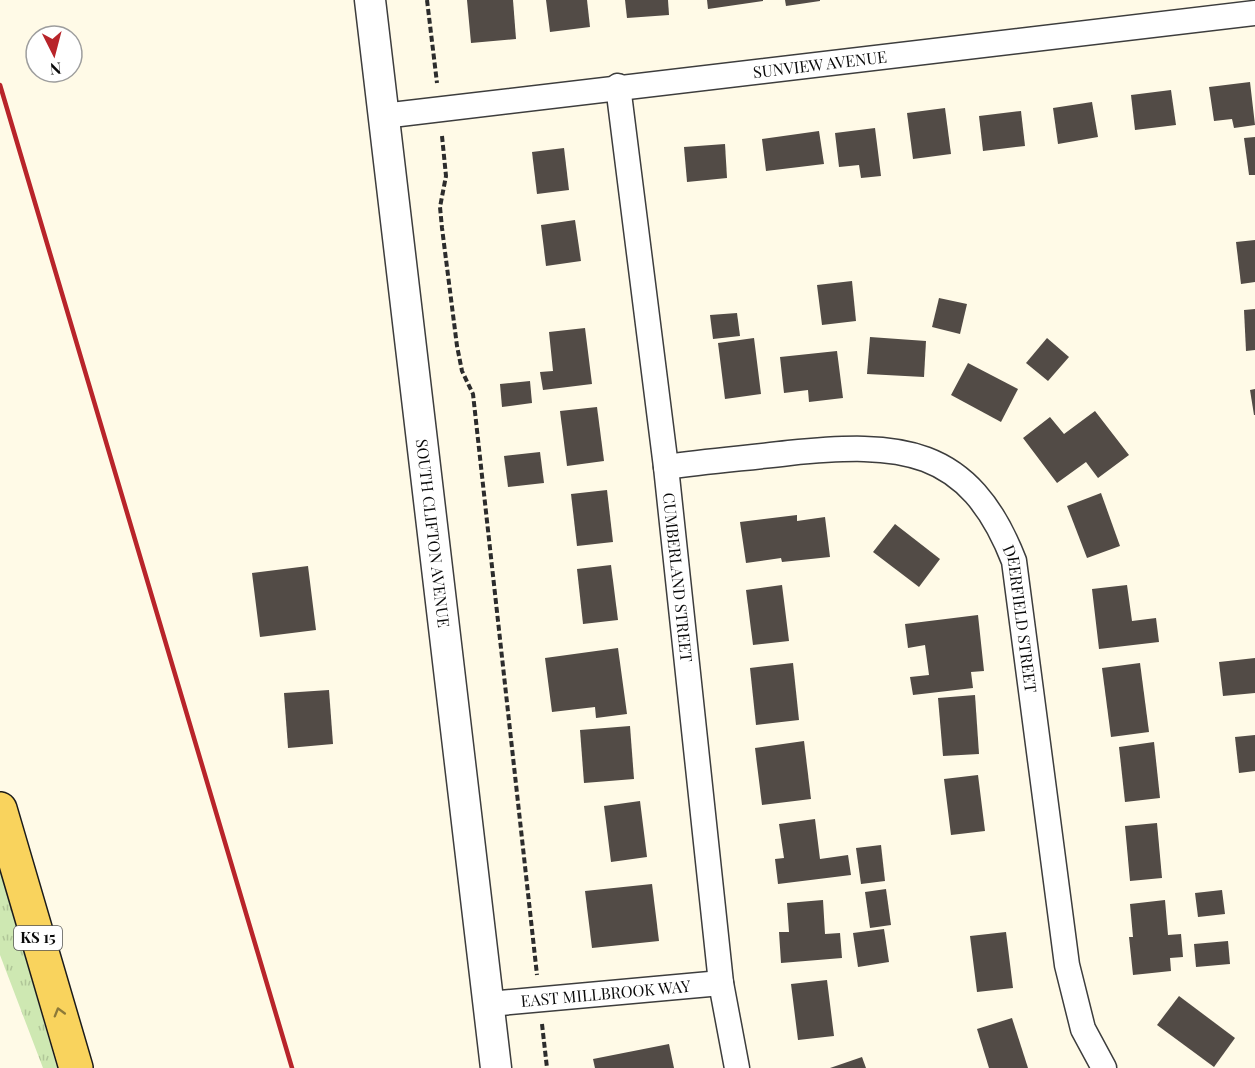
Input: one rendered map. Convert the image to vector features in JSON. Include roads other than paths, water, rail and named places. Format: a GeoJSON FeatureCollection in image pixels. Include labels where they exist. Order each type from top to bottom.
{"type":"FeatureCollection","features":[{"type":"Feature","properties":{"kind":"main road","name":"KS 15"},"geometry":{"type":"LineString","coordinates":[[0,809],[76,1068]]}},
{"type":"Feature","properties":{"kind":"street","name":"SOUTH CLIFTON AVENUE"},"geometry":{"type":"LineString","coordinates":[[370,0],[496,1068]]}},
{"type":"Feature","properties":{"kind":"street","name":"SUNVIEW AVENUE"},"geometry":{"type":"LineString","coordinates":[[383,116],[440,111],[618,86],[1255,13]]}},
{"type":"Feature","properties":{"kind":"street","name":"CUMBERLAND STREET"},"geometry":{"type":"LineString","coordinates":[[618,86],[666,467],[721,983],[737,1068]]}},
{"type":"Feature","properties":{"kind":"street","name":"DEERFIELD STREET"},"geometry":{"type":"LineString","coordinates":[[666,467],[828,449],[900,451],[926,458],[949,472],[971,489],[989,509],[1004,534],[1014,561],[1067,965],[1083,1029],[1104,1068]]}},
{"type":"Feature","properties":{"kind":"street","name":"EAST MILLBROOK WAY"},"geometry":{"type":"LineString","coordinates":[[489,1004],[721,983]]}},
{"type":"Feature","properties":{"kind":"railway"},"geometry":{"type":"LineString","coordinates":[[0,85],[292,1068]]}}]}
